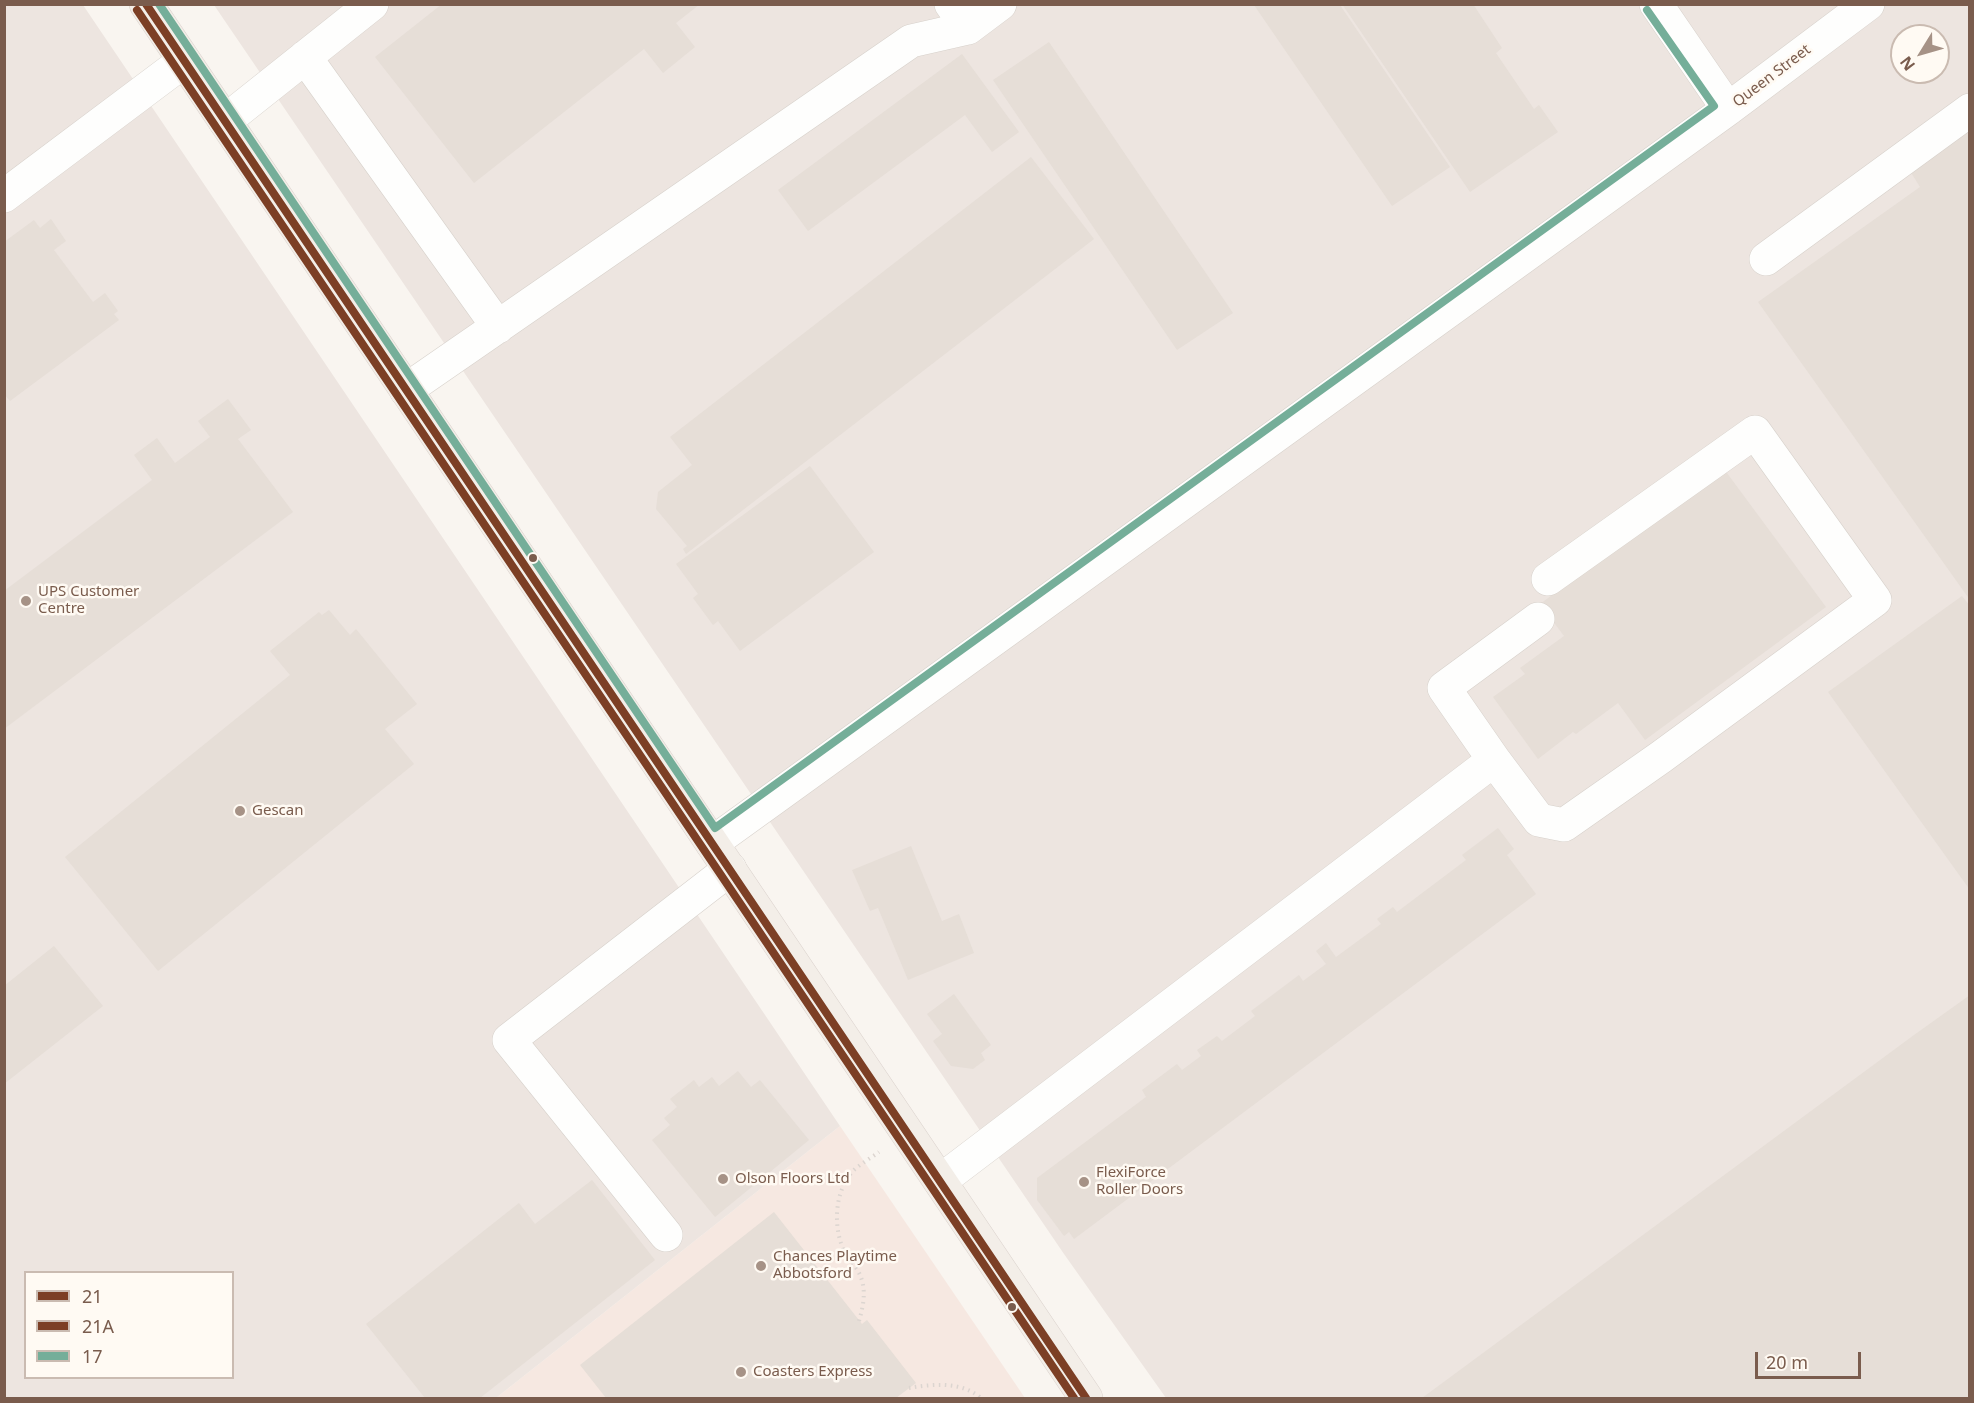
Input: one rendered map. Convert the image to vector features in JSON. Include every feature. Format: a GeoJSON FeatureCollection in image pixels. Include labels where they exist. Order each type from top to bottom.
{"type":"FeatureCollection","features":[{"type":"Feature","properties":{"kind":"main road"},"geometry":{"type":"LineString","coordinates":[[146,4],[1086,1398]]}},
{"type":"Feature","properties":{"kind":"street"},"geometry":{"type":"LineString","coordinates":[[225,121],[372,4]]}},
{"type":"Feature","properties":{"kind":"street"},"geometry":{"type":"LineString","coordinates":[[406,390],[911,41],[959,16],[1000,4]]}},
{"type":"Feature","properties":{"kind":"street"},"geometry":{"type":"LineString","coordinates":[[1656,4],[1728,109]]}},
{"type":"Feature","properties":{"kind":"street","name":"Queen Street"},"geometry":{"type":"LineString","coordinates":[[712,843],[1728,109],[1868,4]]}},
{"type":"Feature","properties":{"kind":"street"},"geometry":{"type":"LineString","coordinates":[[305,57],[498,327]]}},
{"type":"Feature","properties":{"kind":"street"},"geometry":{"type":"LineString","coordinates":[[4,196],[184,61]]}},
{"type":"Feature","properties":{"kind":"street"},"geometry":{"type":"LineString","coordinates":[[1767,259],[1970,110]]}},
{"type":"Feature","properties":{"kind":"street"},"geometry":{"type":"LineString","coordinates":[[1538,619],[1444,688],[1539,820],[1564,825],[1875,600],[1755,432],[1548,579]]}},
{"type":"Feature","properties":{"kind":"street"},"geometry":{"type":"LineString","coordinates":[[940,1181],[1494,760]]}},
{"type":"Feature","properties":{"kind":"street"},"geometry":{"type":"LineString","coordinates":[[666,1235],[509,1040],[730,869]]}},
{"type":"Feature","properties":{"kind":"path"},"geometry":{"type":"LineString","coordinates":[[859,1321],[864,1304],[863,1288],[859,1273],[844,1252],[839,1236],[838,1200],[843,1184],[854,1170],[907,1132]]}},
{"type":"Feature","properties":{"kind":"path"},"geometry":{"type":"LineString","coordinates":[[909,1388],[932,1384],[954,1386],[975,1393],[981,1398]]}},
{"type":"Feature","properties":{"kind":"shaded area"},"geometry":{"type":"Polygon","coordinates":[[[5,5],[83,5],[840,1126],[496,1398],[5,1398],[5,5]]]}},
{"type":"Feature","properties":{"kind":"shaded area"},"geometry":{"type":"Polygon","coordinates":[[[214,5],[1969,5],[1969,1398],[1166,1398],[1064,1254],[214,5]]]}},
{"type":"Feature","properties":{"kind":"shaded area"},"geometry":{"type":"Polygon","coordinates":[[[840,1126],[1025,1398],[496,1398],[840,1126]]]}},
{"type":"Feature","properties":{"kind":"building"},"geometry":{"type":"Polygon","coordinates":[[[442,4],[700,4],[676,23],[695,47],[663,73],[644,49],[474,183],[375,57],[442,4]]]}},
{"type":"Feature","properties":{"kind":"building"},"geometry":{"type":"Polygon","coordinates":[[[1342,4],[1473,4],[1502,48],[1496,53],[1534,109],[1539,105],[1558,132],[1470,192],[1342,4]]]}},
{"type":"Feature","properties":{"kind":"building"},"geometry":{"type":"Polygon","coordinates":[[[1254,5],[1340,5],[1450,167],[1392,206],[1254,5]]]}},
{"type":"Feature","properties":{"kind":"building"},"geometry":{"type":"Polygon","coordinates":[[[1049,42],[1233,313],[1177,350],[993,80],[1049,42]]]}},
{"type":"Feature","properties":{"kind":"building"},"geometry":{"type":"Polygon","coordinates":[[[962,54],[1019,132],[992,152],[965,115],[808,231],[778,190],[962,54]]]}},
{"type":"Feature","properties":{"kind":"building"},"geometry":{"type":"Polygon","coordinates":[[[1970,129],[1970,600],[1758,302],[1920,187],[1910,171],[1970,129]]]}},
{"type":"Feature","properties":{"kind":"building"},"geometry":{"type":"Polygon","coordinates":[[[1031,157],[1094,239],[686,554],[683,549],[687,546],[656,509],[658,492],[692,465],[670,437],[1031,157]]]}},
{"type":"Feature","properties":{"kind":"building"},"geometry":{"type":"Polygon","coordinates":[[[51,219],[66,241],[54,250],[93,302],[105,293],[118,311],[114,314],[119,320],[10,401],[4,394],[4,242],[34,220],[40,228],[51,219]]]}},
{"type":"Feature","properties":{"kind":"building"},"geometry":{"type":"Polygon","coordinates":[[[228,399],[251,430],[238,439],[293,512],[4,729],[4,591],[152,480],[134,455],[157,438],[175,463],[210,437],[198,421],[228,399]]]}},
{"type":"Feature","properties":{"kind":"building"},"geometry":{"type":"Polygon","coordinates":[[[810,466],[874,552],[740,651],[718,621],[713,625],[693,598],[698,594],[676,564],[810,466]]]}},
{"type":"Feature","properties":{"kind":"building"},"geometry":{"type":"Polygon","coordinates":[[[1724,469],[1826,607],[1645,740],[1618,703],[1576,734],[1573,732],[1538,759],[1493,697],[1525,674],[1520,668],[1564,636],[1540,604],[1724,469]]]}},
{"type":"Feature","properties":{"kind":"building"},"geometry":{"type":"Polygon","coordinates":[[[1962,596],[1970,606],[1970,890],[1828,692],[1962,596]]]}},
{"type":"Feature","properties":{"kind":"building","name":"Gescan"},"geometry":{"type":"Polygon","coordinates":[[[329,610],[350,635],[356,629],[417,704],[385,729],[414,764],[158,971],[65,857],[290,675],[270,651],[319,612],[322,615],[329,610]]]}},
{"type":"Feature","properties":{"kind":"building"},"geometry":{"type":"Polygon","coordinates":[[[1498,828],[1514,849],[1507,855],[1536,894],[1074,1239],[1069,1232],[1064,1236],[1037,1200],[1037,1178],[1146,1097],[1142,1090],[1177,1064],[1182,1070],[1201,1056],[1197,1050],[1217,1036],[1222,1041],[1255,1016],[1251,1011],[1299,975],[1303,981],[1326,964],[1316,951],[1326,943],[1336,957],[1381,924],[1377,919],[1393,907],[1397,912],[1466,860],[1462,855],[1498,828]]]}},
{"type":"Feature","properties":{"kind":"building"},"geometry":{"type":"Polygon","coordinates":[[[911,846],[942,921],[959,914],[974,953],[908,980],[878,908],[870,911],[852,870],[911,846]]]}},
{"type":"Feature","properties":{"kind":"building"},"geometry":{"type":"Polygon","coordinates":[[[54,946],[103,1006],[4,1084],[4,986],[54,946]]]}},
{"type":"Feature","properties":{"kind":"building"},"geometry":{"type":"Polygon","coordinates":[[[954,994],[991,1045],[981,1053],[985,1060],[973,1069],[951,1066],[933,1041],[942,1034],[927,1014],[954,994]]]}},
{"type":"Feature","properties":{"kind":"building"},"geometry":{"type":"Polygon","coordinates":[[[1970,995],[1970,1398],[1422,1398],[1914,1035],[1970,995]]]}},
{"type":"Feature","properties":{"kind":"building","name":"Olson Floors Ltd"},"geometry":{"type":"Polygon","coordinates":[[[738,1071],[751,1087],[760,1080],[809,1140],[715,1217],[652,1140],[670,1125],[664,1118],[677,1107],[670,1099],[694,1080],[699,1087],[712,1077],[719,1086],[738,1071]]]}},
{"type":"Feature","properties":{"kind":"building"},"geometry":{"type":"Polygon","coordinates":[[[592,1180],[655,1260],[480,1398],[425,1398],[366,1324],[519,1203],[535,1224],[592,1180]]]}},
{"type":"Feature","properties":{"kind":"building","name":"Chances Playtime Abbotsford"},"geometry":{"type":"Polygon","coordinates":[[[774,1212],[862,1324],[867,1320],[916,1383],[896,1398],[606,1398],[580,1365],[774,1212]]]}},
{"type":"Feature","properties":{"kind":"transit line","name":"21"},"geometry":{"type":"LineString","coordinates":[[146,4],[1086,1398]]}},
{"type":"Feature","properties":{"kind":"transit line","name":"17"},"geometry":{"type":"LineString","coordinates":[[159,4],[715,828],[1714,106],[1647,10]]}},
{"type":"Feature","properties":{"kind":"transit line","name":"21A"},"geometry":{"type":"LineString","coordinates":[[137,10],[1074,1398]]}},
{"type":"Feature","properties":{"kind":"place","name":"UPS Customer Centre"},"geometry":{"type":"Point","coordinates":[26,601]}},
{"type":"Feature","properties":{"kind":"place","name":"Gescan"},"geometry":{"type":"Point","coordinates":[240,811]}},
{"type":"Feature","properties":{"kind":"place","name":"Olson Floors Ltd"},"geometry":{"type":"Point","coordinates":[723,1179]}},
{"type":"Feature","properties":{"kind":"place","name":"FlexiForce Roller Doors"},"geometry":{"type":"Point","coordinates":[1084,1182]}},
{"type":"Feature","properties":{"kind":"place","name":"Chances Playtime Abbotsford"},"geometry":{"type":"Point","coordinates":[761,1266]}},
{"type":"Feature","properties":{"kind":"place","name":"Coasters Express"},"geometry":{"type":"Point","coordinates":[741,1372]}}]}
